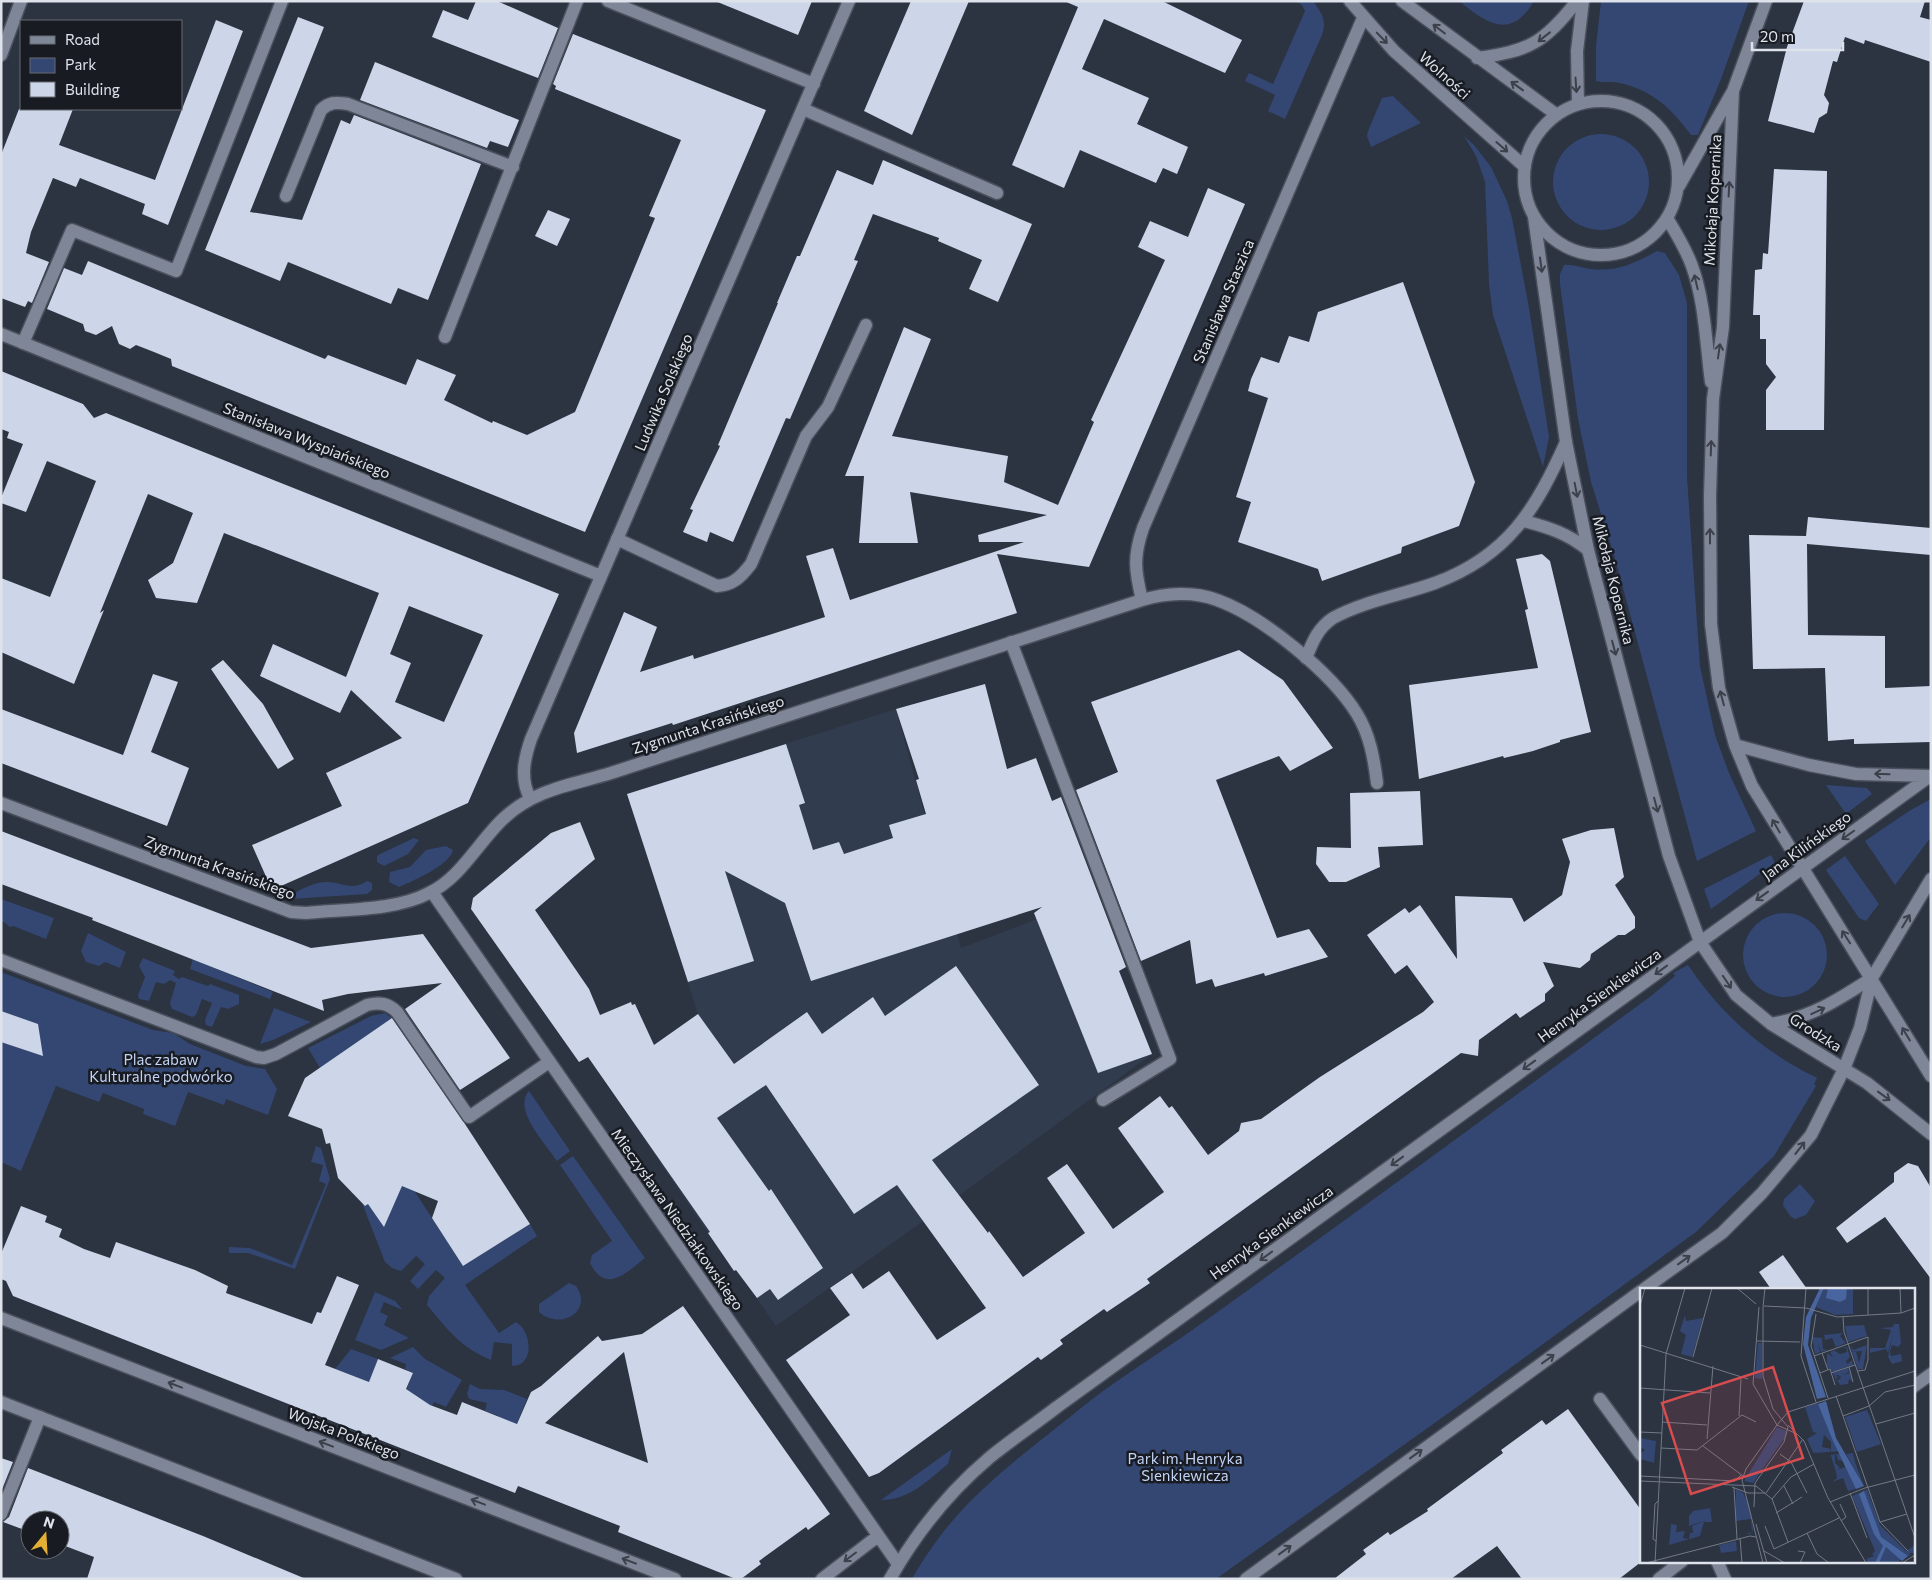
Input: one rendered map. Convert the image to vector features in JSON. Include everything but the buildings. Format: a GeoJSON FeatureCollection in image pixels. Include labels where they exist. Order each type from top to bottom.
{"type":"FeatureCollection","features":[{"type":"Feature","properties":{"kind":"street"},"geometry":{"type":"LineString","coordinates":[[1,55],[21,1]]}},
{"type":"Feature","properties":{"kind":"street"},"geometry":{"type":"LineString","coordinates":[[23,343],[72,230],[176,271],[282,1]]}},
{"type":"Feature","properties":{"kind":"street"},"geometry":{"type":"LineString","coordinates":[[444,337],[513,168],[577,1]]}},
{"type":"Feature","properties":{"kind":"street"},"geometry":{"type":"LineString","coordinates":[[608,1],[814,84]]}},
{"type":"Feature","properties":{"kind":"street","name":"Ludwika Solskiego"},"geometry":{"type":"LineString","coordinates":[[530,798],[523,777],[526,752],[849,1]]}},
{"type":"Feature","properties":{"kind":"street","name":"Wolności"},"geometry":{"type":"LineString","coordinates":[[1350,1],[1363,18],[1425,80],[1525,167]]}},
{"type":"Feature","properties":{"kind":"street","name":"Wolności"},"geometry":{"type":"LineString","coordinates":[[1402,1],[1557,115]]}},
{"type":"Feature","properties":{"kind":"street"},"geometry":{"type":"LineString","coordinates":[[1477,58],[1518,51],[1534,44],[1560,23],[1577,1]]}},
{"type":"Feature","properties":{"kind":"street"},"geometry":{"type":"LineString","coordinates":[[1578,104],[1577,51],[1583,1]]}},
{"type":"Feature","properties":{"kind":"street","name":"Mikołaja Kopernika"},"geometry":{"type":"LineString","coordinates":[[1678,188],[1734,92],[1766,1]]}},
{"type":"Feature","properties":{"kind":"street","name":"Stanisława Staszica"},"geometry":{"type":"LineString","coordinates":[[1142,600],[1135,572],[1135,558],[1143,528],[1363,18]]}},
{"type":"Feature","properties":{"kind":"street","name":"Mikołaja Kopernika"},"geometry":{"type":"LineString","coordinates":[[1734,92],[1723,327],[1713,399],[1710,496],[1711,624],[1720,688],[1735,745],[1752,786],[1801,868],[1872,978]]}},
{"type":"Feature","properties":{"kind":"street"},"geometry":{"type":"LineString","coordinates":[[1597,101],[1617,103],[1636,109],[1652,120],[1665,135],[1674,153],[1678,172],[1678,188],[1667,218],[1652,236],[1634,248],[1612,255],[1589,254],[1567,247],[1548,235],[1534,217],[1525,192],[1525,167],[1530,147],[1542,129],[1557,115],[1578,104],[1597,101]]}},
{"type":"Feature","properties":{"kind":"street"},"geometry":{"type":"LineString","coordinates":[[286,196],[321,110],[327,104],[336,102],[348,104],[513,168]]}},
{"type":"Feature","properties":{"kind":"street"},"geometry":{"type":"LineString","coordinates":[[803,109],[997,193]]}},
{"type":"Feature","properties":{"kind":"street","name":"Mikołaja Kopernika"},"geometry":{"type":"LineString","coordinates":[[1534,217],[1566,442],[1588,550],[1669,856],[1700,942]]}},
{"type":"Feature","properties":{"kind":"street","name":"Mikołaja Kopernika"},"geometry":{"type":"LineString","coordinates":[[1667,218],[1682,242],[1693,267],[1700,298],[1713,399]]}},
{"type":"Feature","properties":{"kind":"street"},"geometry":{"type":"LineString","coordinates":[[617,539],[717,586],[733,583],[740,578],[751,564],[806,436],[828,407],[866,325]]}},
{"type":"Feature","properties":{"kind":"street","name":"Stanisława Wyspiańskiego"},"geometry":{"type":"LineString","coordinates":[[1,334],[601,576]]}},
{"type":"Feature","properties":{"kind":"street"},"geometry":{"type":"LineString","coordinates":[[1306,658],[1318,632],[1324,624],[1334,618],[1456,574],[1495,548],[1524,521],[1546,488],[1566,442]]}},
{"type":"Feature","properties":{"kind":"street"},"geometry":{"type":"LineString","coordinates":[[1524,521],[1556,530],[1575,539],[1588,550]]}},
{"type":"Feature","properties":{"kind":"street","name":"Zygmunta Krasińskiego"},"geometry":{"type":"LineString","coordinates":[[1,803],[291,912],[306,913],[401,904],[432,892],[469,858],[505,817],[530,798],[552,788],[611,773],[1142,600],[1171,594],[1195,595],[1216,599],[1235,607],[1306,658],[1332,680],[1357,714],[1371,747],[1376,783]]}},
{"type":"Feature","properties":{"kind":"street"},"geometry":{"type":"LineString","coordinates":[[1011,642],[1170,1059],[1103,1100]]}},
{"type":"Feature","properties":{"kind":"street"},"geometry":{"type":"LineString","coordinates":[[1735,745],[1809,765],[1856,774],[1931,776]]}},
{"type":"Feature","properties":{"kind":"street","name":"Jana Kilińskiego"},"geometry":{"type":"LineString","coordinates":[[1700,942],[1931,776]]}},
{"type":"Feature","properties":{"kind":"street"},"geometry":{"type":"LineString","coordinates":[[1645,1288],[1722,1233],[1762,1193],[1811,1134],[1844,1069],[1860,1028],[1872,978],[1931,879]]}},
{"type":"Feature","properties":{"kind":"street","name":"Mieczysława Niedziałkowskiego"},"geometry":{"type":"LineString","coordinates":[[432,892],[898,1564]]}},
{"type":"Feature","properties":{"kind":"street","name":"Grodzka"},"geometry":{"type":"LineString","coordinates":[[1700,942],[1736,995],[1771,1024],[1887,1098],[1931,1134]]}},
{"type":"Feature","properties":{"kind":"street","name":"Henryka Sienkiewicza"},"geometry":{"type":"LineString","coordinates":[[890,1579],[928,1520],[952,1493],[989,1458],[1700,942]]}},
{"type":"Feature","properties":{"kind":"street"},"geometry":{"type":"LineString","coordinates":[[1,960],[256,1057],[264,1058],[276,1054],[367,1005],[376,1002],[386,1004],[397,1012],[469,1117],[549,1062]]}},
{"type":"Feature","properties":{"kind":"street"},"geometry":{"type":"LineString","coordinates":[[1771,1024],[1809,1015],[1829,1005],[1872,978]]}},
{"type":"Feature","properties":{"kind":"street"},"geometry":{"type":"LineString","coordinates":[[1872,978],[1931,1076]]}},
{"type":"Feature","properties":{"kind":"street"},"geometry":{"type":"LineString","coordinates":[[1246,1579],[1640,1292]]}},
{"type":"Feature","properties":{"kind":"street","name":"Wojska Polskiego"},"geometry":{"type":"LineString","coordinates":[[1,1318],[675,1579]]}},
{"type":"Feature","properties":{"kind":"street"},"geometry":{"type":"LineString","coordinates":[[1914,1386],[1931,1374]]}},
{"type":"Feature","properties":{"kind":"street"},"geometry":{"type":"LineString","coordinates":[[1600,1399],[1640,1454]]}},
{"type":"Feature","properties":{"kind":"street"},"geometry":{"type":"LineString","coordinates":[[1,1402],[456,1579]]}},
{"type":"Feature","properties":{"kind":"street"},"geometry":{"type":"LineString","coordinates":[[1,1514],[40,1417]]}},
{"type":"Feature","properties":{"kind":"street"},"geometry":{"type":"LineString","coordinates":[[822,1579],[878,1536]]}},
{"type":"Feature","properties":{"kind":"street"},"geometry":{"type":"LineString","coordinates":[[1659,1579],[1681,1562]]}},
{"type":"Feature","properties":{"kind":"street"},"geometry":{"type":"LineString","coordinates":[[1716,1562],[1724,1579]]}},
{"type":"Feature","properties":{"kind":"shaded area"},"geometry":{"type":"Polygon","coordinates":[[[896,709],[961,948],[1063,909],[1125,1063],[1152,1054],[960,1195],[776,1326],[737,1270],[734,1271],[604,1080],[698,1014],[627,794],[896,709]]]}},
{"type":"Feature","properties":{"kind":"green space"},"geometry":{"type":"Polygon","coordinates":[[[1295,1],[1313,1],[1321,13],[1324,25],[1322,35],[1285,119],[1268,111],[1275,95],[1245,81],[1249,73],[1273,84],[1305,11],[1302,5],[1295,1]]]}},
{"type":"Feature","properties":{"kind":"green space"},"geometry":{"type":"Polygon","coordinates":[[[1459,1],[1534,1],[1516,21],[1498,24],[1479,16],[1459,1]]]}},
{"type":"Feature","properties":{"kind":"green space"},"geometry":{"type":"Polygon","coordinates":[[[1601,1],[1749,1],[1721,79],[1698,135],[1691,135],[1669,109],[1642,90],[1620,83],[1596,81],[1596,46],[1601,1]]]}},
{"type":"Feature","properties":{"kind":"green space"},"geometry":{"type":"Polygon","coordinates":[[[1393,96],[1421,123],[1371,147],[1367,136],[1368,131],[1382,98],[1393,96]]]}},
{"type":"Feature","properties":{"kind":"green space"},"geometry":{"type":"Polygon","coordinates":[[[1601,134],[1619,138],[1635,148],[1645,164],[1649,182],[1645,200],[1635,216],[1619,226],[1601,230],[1583,226],[1567,216],[1557,200],[1553,182],[1557,164],[1567,148],[1583,138],[1601,134]]]}},
{"type":"Feature","properties":{"kind":"green space"},"geometry":{"type":"Polygon","coordinates":[[[1464,136],[1474,145],[1491,167],[1507,201],[1512,218],[1529,308],[1549,437],[1543,467],[1493,315],[1489,284],[1485,182],[1476,156],[1464,136]]]}},
{"type":"Feature","properties":{"kind":"green space"},"geometry":{"type":"Polygon","coordinates":[[[1657,251],[1665,253],[1679,275],[1687,303],[1687,477],[1700,666],[1715,735],[1729,773],[1756,831],[1697,861],[1614,555],[1591,482],[1578,419],[1560,284],[1560,274],[1564,265],[1600,270],[1618,268],[1657,251]]]}},
{"type":"Feature","properties":{"kind":"green space"},"geometry":{"type":"Polygon","coordinates":[[[1826,785],[1867,788],[1872,794],[1846,814],[1826,785]]]}},
{"type":"Feature","properties":{"kind":"green space"},"geometry":{"type":"Polygon","coordinates":[[[1931,799],[1931,837],[1895,885],[1865,841],[1909,811],[1931,799]]]}},
{"type":"Feature","properties":{"kind":"green space"},"geometry":{"type":"Polygon","coordinates":[[[414,838],[419,840],[408,854],[384,866],[377,862],[377,856],[380,854],[414,838]]]}},
{"type":"Feature","properties":{"kind":"green space"},"geometry":{"type":"Polygon","coordinates":[[[446,846],[453,850],[450,856],[438,867],[399,887],[389,882],[390,872],[410,867],[426,850],[446,846]]]}},
{"type":"Feature","properties":{"kind":"green space"},"geometry":{"type":"Polygon","coordinates":[[[1771,855],[1775,863],[1711,909],[1704,889],[1771,855]]]}},
{"type":"Feature","properties":{"kind":"green space"},"geometry":{"type":"Polygon","coordinates":[[[1845,856],[1879,904],[1866,921],[1859,918],[1826,870],[1845,856]]]}},
{"type":"Feature","properties":{"kind":"green space"},"geometry":{"type":"Polygon","coordinates":[[[367,881],[372,883],[372,890],[367,894],[290,899],[293,894],[310,885],[330,882],[356,886],[367,881]]]}},
{"type":"Feature","properties":{"kind":"green space"},"geometry":{"type":"Polygon","coordinates":[[[1,899],[54,918],[46,939],[13,926],[10,927],[1,920],[1,899]]]}},
{"type":"Feature","properties":{"kind":"green space"},"geometry":{"type":"Polygon","coordinates":[[[1785,913],[1808,920],[1820,932],[1827,955],[1820,978],[1808,990],[1785,997],[1762,990],[1750,978],[1743,955],[1750,932],[1762,920],[1785,913]]]}},
{"type":"Feature","properties":{"kind":"green space"},"geometry":{"type":"Polygon","coordinates":[[[88,933],[126,952],[120,968],[105,962],[99,966],[86,962],[81,951],[88,933]]]}},
{"type":"Feature","properties":{"kind":"green space"},"geometry":{"type":"Polygon","coordinates":[[[143,958],[175,971],[173,975],[179,979],[182,977],[208,986],[210,984],[239,995],[239,1004],[228,1009],[221,1007],[212,1027],[206,1025],[205,1020],[212,1003],[202,999],[196,1015],[192,1017],[172,1009],[170,1003],[176,983],[170,980],[164,984],[156,982],[149,1001],[139,999],[138,995],[145,977],[139,966],[143,958]]]}},
{"type":"Feature","properties":{"kind":"green space"},"geometry":{"type":"Polygon","coordinates":[[[193,959],[273,992],[270,999],[190,969],[193,959]]]}},
{"type":"Feature","properties":{"kind":"green space","name":"Park im. Henryka Sienkiewicza"},"geometry":{"type":"Polygon","coordinates":[[[1688,965],[1729,1016],[1778,1056],[1817,1078],[1814,1084],[1816,1086],[1774,1156],[1696,1232],[1464,1402],[1216,1579],[912,1579],[941,1535],[974,1498],[991,1481],[1083,1406],[1430,1158],[1651,996],[1675,976],[1673,973],[1688,965]]]}},
{"type":"Feature","properties":{"kind":"green space","name":"Plac zabaw Kulturalne podwórko"},"geometry":{"type":"Polygon","coordinates":[[[1,972],[153,1030],[173,1033],[190,1044],[246,1066],[265,1069],[277,1089],[268,1115],[226,1099],[224,1105],[188,1092],[175,1126],[143,1114],[144,1109],[103,1093],[99,1102],[56,1086],[21,1171],[1,1162],[1,972]]]}},
{"type":"Feature","properties":{"kind":"green space"},"geometry":{"type":"Polygon","coordinates":[[[274,1008],[311,1022],[260,1044],[274,1008]]]}},
{"type":"Feature","properties":{"kind":"green space"},"geometry":{"type":"Polygon","coordinates":[[[385,1013],[392,1018],[320,1068],[308,1048],[371,1016],[385,1013]]]}},
{"type":"Feature","properties":{"kind":"green space"},"geometry":{"type":"Polygon","coordinates":[[[529,1091],[570,1151],[557,1161],[527,1117],[525,1098],[529,1091]]]}},
{"type":"Feature","properties":{"kind":"green space"},"geometry":{"type":"Polygon","coordinates":[[[316,1146],[321,1148],[330,1179],[295,1269],[248,1253],[229,1253],[229,1247],[250,1248],[292,1265],[326,1184],[319,1181],[323,1165],[311,1162],[316,1146]]]}},
{"type":"Feature","properties":{"kind":"green space"},"geometry":{"type":"Polygon","coordinates":[[[573,1156],[645,1258],[617,1278],[603,1278],[596,1273],[590,1263],[592,1255],[612,1241],[560,1165],[573,1156]]]}},
{"type":"Feature","properties":{"kind":"green space"},"geometry":{"type":"Polygon","coordinates":[[[406,1178],[463,1266],[530,1224],[537,1236],[465,1285],[499,1333],[516,1322],[521,1326],[528,1340],[529,1347],[525,1360],[519,1364],[512,1366],[512,1344],[494,1342],[491,1360],[480,1355],[455,1337],[427,1305],[429,1296],[445,1278],[436,1270],[418,1289],[410,1281],[425,1264],[416,1256],[401,1271],[392,1268],[385,1262],[362,1203],[365,1206],[406,1178]]]}},
{"type":"Feature","properties":{"kind":"green space"},"geometry":{"type":"Polygon","coordinates":[[[1800,1184],[1815,1201],[1806,1215],[1795,1219],[1790,1216],[1783,1205],[1784,1199],[1800,1184]]]}},
{"type":"Feature","properties":{"kind":"green space"},"geometry":{"type":"Polygon","coordinates":[[[569,1283],[576,1286],[580,1295],[581,1303],[578,1310],[565,1319],[547,1317],[539,1312],[539,1304],[569,1283]]]}},
{"type":"Feature","properties":{"kind":"green space"},"geometry":{"type":"Polygon","coordinates":[[[375,1292],[395,1301],[403,1310],[384,1302],[380,1312],[388,1316],[384,1325],[409,1338],[381,1350],[355,1340],[375,1292]]]}},
{"type":"Feature","properties":{"kind":"green space"},"geometry":{"type":"Polygon","coordinates":[[[413,1347],[425,1359],[462,1380],[446,1407],[434,1402],[432,1406],[404,1396],[413,1373],[405,1369],[406,1364],[390,1358],[413,1347]]]}},
{"type":"Feature","properties":{"kind":"green space"},"geometry":{"type":"Polygon","coordinates":[[[351,1349],[378,1359],[374,1369],[384,1374],[379,1386],[335,1369],[351,1349]]]}},
{"type":"Feature","properties":{"kind":"green space"},"geometry":{"type":"Polygon","coordinates":[[[470,1384],[480,1389],[504,1390],[527,1399],[514,1430],[497,1423],[499,1416],[485,1411],[487,1403],[469,1399],[467,1394],[470,1384]]]}},
{"type":"Feature","properties":{"kind":"green space"},"geometry":{"type":"Polygon","coordinates":[[[952,1449],[948,1464],[925,1483],[900,1497],[881,1500],[952,1449]]]}}]}
